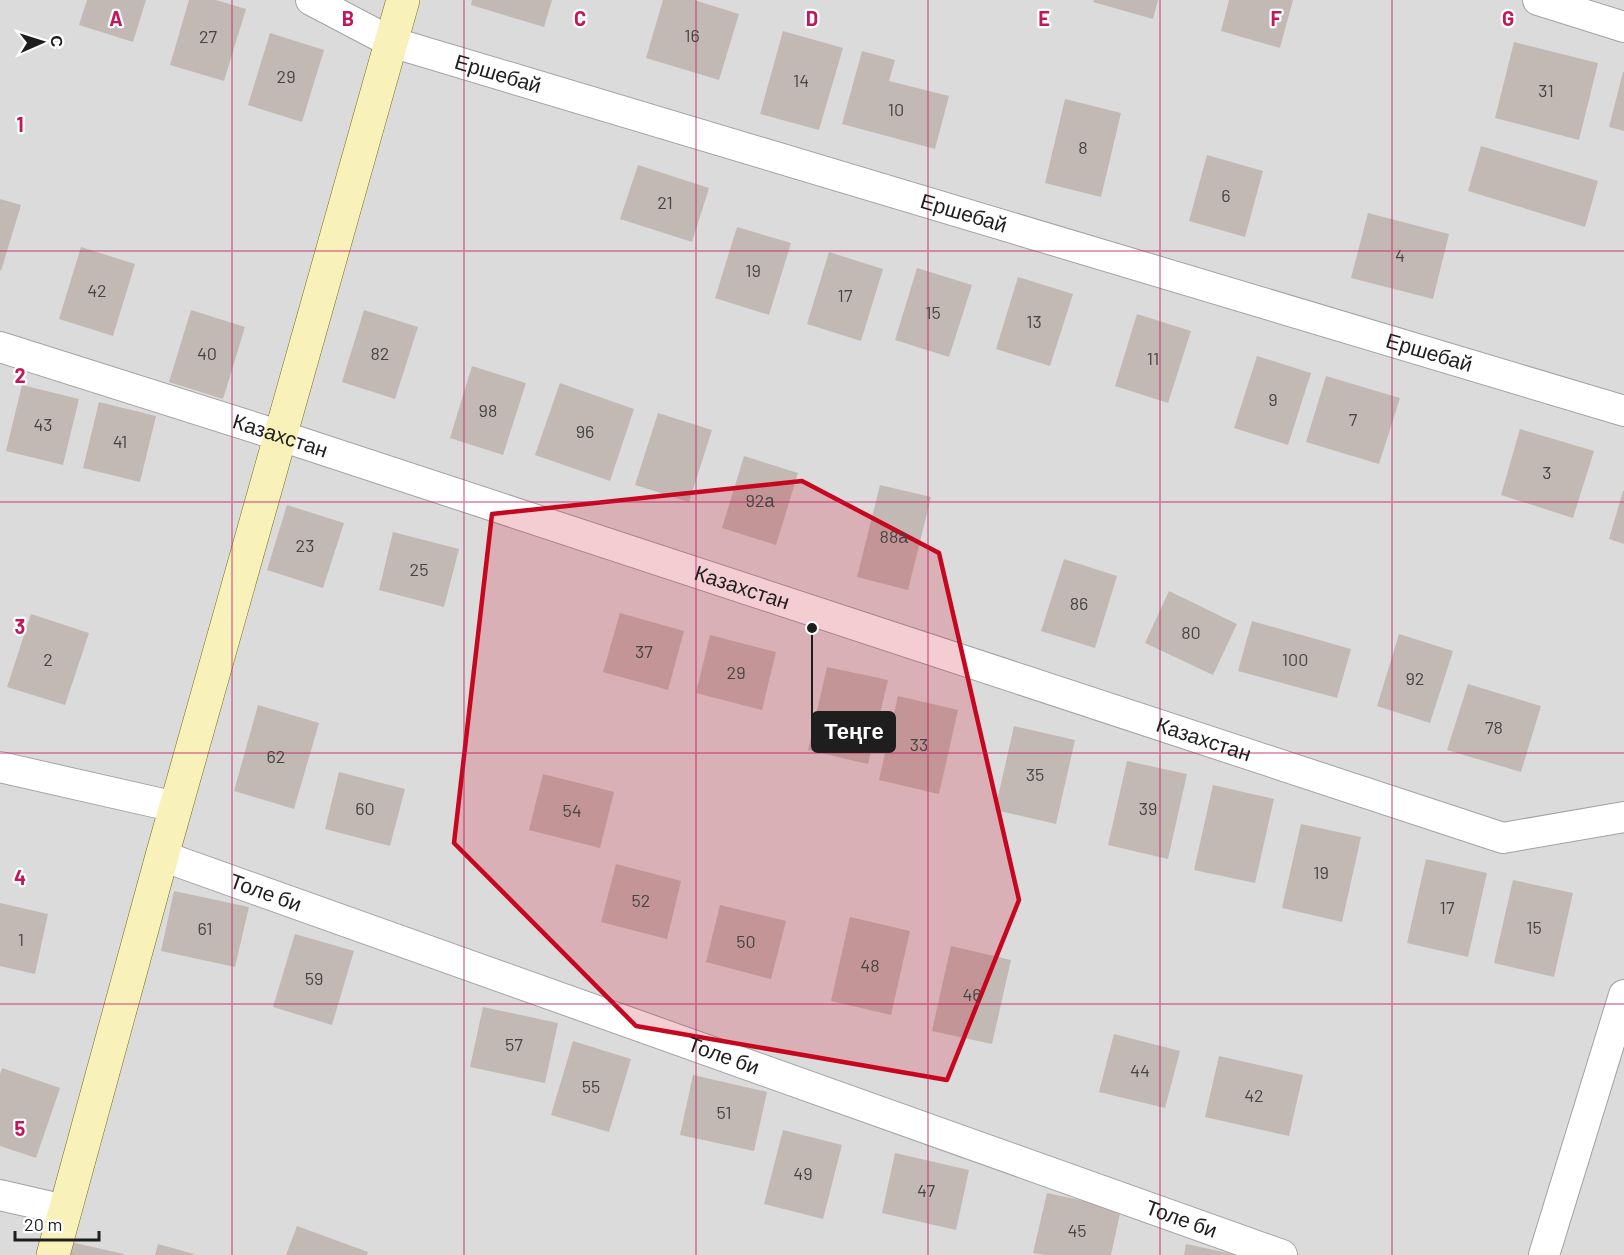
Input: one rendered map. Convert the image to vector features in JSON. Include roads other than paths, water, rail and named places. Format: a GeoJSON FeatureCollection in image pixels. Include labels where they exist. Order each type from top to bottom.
{"type":"FeatureCollection","features":[{"type":"Feature","properties":{"kind":"street","name":"Ершебай"},"geometry":{"type":"LineString","coordinates":[[311,0],[391,42],[1624,411]]}},
{"type":"Feature","properties":{"kind":"street"},"geometry":{"type":"LineString","coordinates":[[53,1255],[162,856],[403,0]]}},
{"type":"Feature","properties":{"kind":"street"},"geometry":{"type":"LineString","coordinates":[[1538,0],[1624,27]]}},
{"type":"Feature","properties":{"kind":"street","name":"Казахстан"},"geometry":{"type":"LineString","coordinates":[[0,347],[281,436],[1503,838],[1624,817]]}},
{"type":"Feature","properties":{"kind":"street"},"geometry":{"type":"LineString","coordinates":[[0,767],[176,807]]}},
{"type":"Feature","properties":{"kind":"street","name":"Толе би"},"geometry":{"type":"LineString","coordinates":[[162,856],[1282,1255]]}},
{"type":"Feature","properties":{"kind":"street"},"geometry":{"type":"LineString","coordinates":[[1544,1255],[1624,995]]}},
{"type":"Feature","properties":{"kind":"street"},"geometry":{"type":"LineString","coordinates":[[0,1195],[65,1210]]}},
{"type":"Feature","properties":{"kind":"place","name":"Теңге"},"geometry":{"type":"Point","coordinates":[812,628]}}]}
